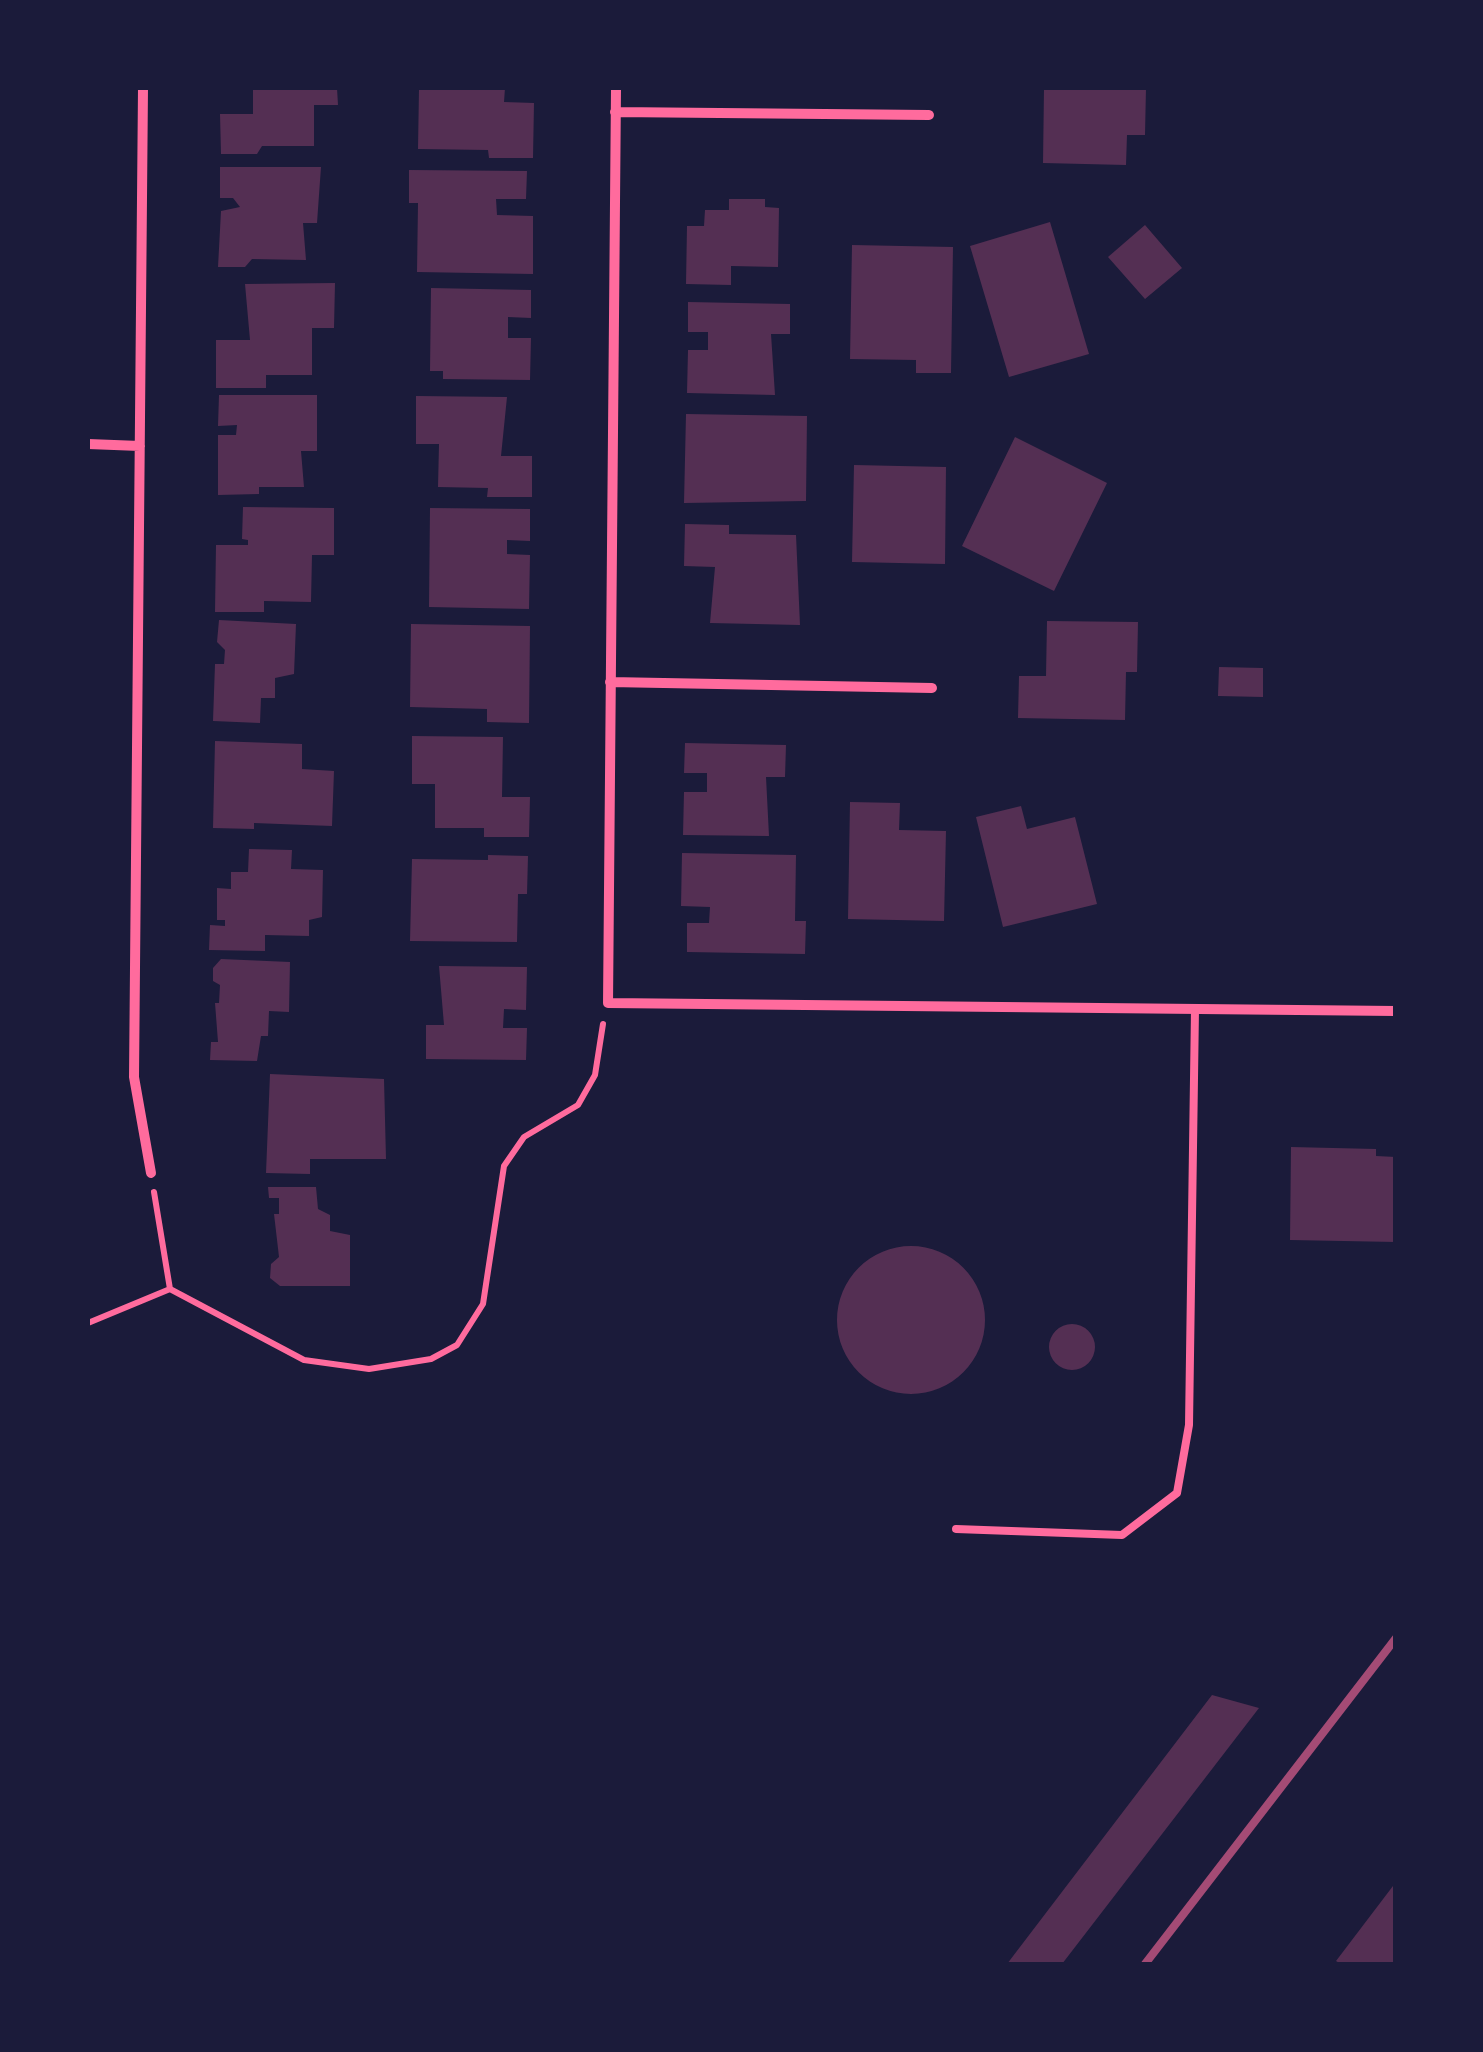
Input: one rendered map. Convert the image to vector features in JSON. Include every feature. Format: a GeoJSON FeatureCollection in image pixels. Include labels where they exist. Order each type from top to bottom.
{"type":"FeatureCollection","features":[{"type":"Feature","properties":{"kind":"street"},"geometry":{"type":"LineString","coordinates":[[144,88],[134,1077],[151,1173]]}},
{"type":"Feature","properties":{"kind":"street"},"geometry":{"type":"LineString","coordinates":[[616,88],[608,1003],[1396,1011]]}},
{"type":"Feature","properties":{"kind":"street"},"geometry":{"type":"LineString","coordinates":[[616,112],[929,115]]}},
{"type":"Feature","properties":{"kind":"street"},"geometry":{"type":"LineString","coordinates":[[88,444],[140,446]]}},
{"type":"Feature","properties":{"kind":"street"},"geometry":{"type":"LineString","coordinates":[[610,682],[932,688]]}},
{"type":"Feature","properties":{"kind":"lane"},"geometry":{"type":"LineString","coordinates":[[956,1529],[1122,1535],[1177,1493],[1189,1425],[1195,1009]]}},
{"type":"Feature","properties":{"kind":"path"},"geometry":{"type":"LineString","coordinates":[[170,1289],[272,1347],[332,1366],[400,1367],[431,1359],[458,1345],[483,1304],[504,1166],[524,1138],[578,1106],[588,1091],[608,1003]]}},
{"type":"Feature","properties":{"kind":"path"},"geometry":{"type":"LineString","coordinates":[[151,1173],[170,1289]]}},
{"type":"Feature","properties":{"kind":"path"},"geometry":{"type":"LineString","coordinates":[[88,1323],[170,1289]]}},
{"type":"Feature","properties":{"kind":"building"},"geometry":{"type":"Polygon","coordinates":[[[253,88],[337,88],[338,105],[314,105],[314,146],[262,146],[257,154],[221,154],[220,114],[253,114],[253,88]]]}},
{"type":"Feature","properties":{"kind":"building"},"geometry":{"type":"Polygon","coordinates":[[[419,88],[505,88],[504,102],[534,103],[533,158],[489,158],[488,150],[418,149],[419,88]]]}},
{"type":"Feature","properties":{"kind":"building"},"geometry":{"type":"Polygon","coordinates":[[[1044,88],[1146,88],[1145,135],[1127,135],[1126,165],[1043,163],[1044,88]]]}},
{"type":"Feature","properties":{"kind":"building"},"geometry":{"type":"Polygon","coordinates":[[[220,167],[321,167],[317,223],[303,223],[306,260],[252,259],[245,267],[218,267],[221,211],[240,207],[233,198],[220,198],[220,167]]]}},
{"type":"Feature","properties":{"kind":"building"},"geometry":{"type":"Polygon","coordinates":[[[409,170],[527,171],[526,199],[496,199],[497,215],[533,216],[533,274],[417,272],[418,203],[409,203],[409,170]]]}},
{"type":"Feature","properties":{"kind":"building"},"geometry":{"type":"Polygon","coordinates":[[[729,199],[765,199],[765,207],[779,208],[778,267],[731,266],[731,285],[686,284],[687,226],[704,226],[705,210],[729,210],[729,199]]]}},
{"type":"Feature","properties":{"kind":"building"},"geometry":{"type":"Polygon","coordinates":[[[1050,222],[1089,354],[1009,377],[970,246],[1050,222]]]}},
{"type":"Feature","properties":{"kind":"building"},"geometry":{"type":"Polygon","coordinates":[[[1145,225],[1182,268],[1145,299],[1108,257],[1145,225]]]}},
{"type":"Feature","properties":{"kind":"building"},"geometry":{"type":"Polygon","coordinates":[[[852,245],[953,247],[951,373],[916,373],[916,360],[850,359],[852,245]]]}},
{"type":"Feature","properties":{"kind":"building"},"geometry":{"type":"Polygon","coordinates":[[[335,283],[334,328],[312,328],[312,375],[266,375],[266,388],[216,388],[216,340],[250,340],[245,284],[335,283]]]}},
{"type":"Feature","properties":{"kind":"building"},"geometry":{"type":"Polygon","coordinates":[[[431,288],[531,290],[531,318],[508,317],[508,338],[531,338],[530,380],[443,379],[443,371],[430,371],[431,288]]]}},
{"type":"Feature","properties":{"kind":"building"},"geometry":{"type":"Polygon","coordinates":[[[688,302],[790,304],[790,334],[771,334],[775,395],[687,393],[688,350],[708,350],[708,332],[688,332],[688,302]]]}},
{"type":"Feature","properties":{"kind":"building"},"geometry":{"type":"Polygon","coordinates":[[[219,395],[317,395],[317,451],[301,451],[304,487],[259,487],[259,494],[218,495],[218,435],[236,435],[237,425],[218,426],[219,395]]]}},
{"type":"Feature","properties":{"kind":"building"},"geometry":{"type":"Polygon","coordinates":[[[416,396],[507,397],[501,456],[532,456],[532,497],[487,497],[488,488],[438,487],[439,444],[416,444],[416,396]]]}},
{"type":"Feature","properties":{"kind":"building"},"geometry":{"type":"Polygon","coordinates":[[[686,414],[807,416],[806,501],[684,503],[686,414]]]}},
{"type":"Feature","properties":{"kind":"building"},"geometry":{"type":"Polygon","coordinates":[[[1015,437],[1107,483],[1054,591],[962,546],[1015,437]]]}},
{"type":"Feature","properties":{"kind":"building"},"geometry":{"type":"Polygon","coordinates":[[[854,465],[946,467],[945,564],[852,562],[854,465]]]}},
{"type":"Feature","properties":{"kind":"building"},"geometry":{"type":"Polygon","coordinates":[[[243,507],[334,508],[334,555],[312,555],[311,602],[264,601],[264,612],[215,612],[216,545],[248,545],[248,540],[242,539],[243,507]]]}},
{"type":"Feature","properties":{"kind":"building"},"geometry":{"type":"Polygon","coordinates":[[[430,508],[530,509],[530,541],[507,540],[507,554],[530,555],[529,609],[429,607],[430,508]]]}},
{"type":"Feature","properties":{"kind":"building"},"geometry":{"type":"Polygon","coordinates":[[[685,524],[729,525],[729,534],[796,535],[800,625],[710,623],[715,567],[684,566],[685,524]]]}},
{"type":"Feature","properties":{"kind":"building"},"geometry":{"type":"Polygon","coordinates":[[[219,620],[296,624],[294,674],[275,678],[275,698],[261,698],[260,723],[213,721],[215,664],[224,664],[225,650],[217,642],[219,620]]]}},
{"type":"Feature","properties":{"kind":"building"},"geometry":{"type":"Polygon","coordinates":[[[1047,621],[1138,622],[1137,672],[1126,672],[1125,720],[1018,718],[1019,676],[1046,676],[1047,621]]]}},
{"type":"Feature","properties":{"kind":"building"},"geometry":{"type":"Polygon","coordinates":[[[411,624],[530,626],[529,723],[487,722],[487,709],[410,707],[411,624]]]}},
{"type":"Feature","properties":{"kind":"building"},"geometry":{"type":"Polygon","coordinates":[[[1219,667],[1263,668],[1263,697],[1218,696],[1219,667]]]}},
{"type":"Feature","properties":{"kind":"building"},"geometry":{"type":"Polygon","coordinates":[[[412,736],[503,737],[502,797],[530,797],[529,837],[484,837],[484,828],[435,828],[435,784],[412,784],[412,736]]]}},
{"type":"Feature","properties":{"kind":"building"},"geometry":{"type":"Polygon","coordinates":[[[215,741],[302,744],[302,769],[334,771],[332,826],[254,823],[254,829],[213,828],[215,741]]]}},
{"type":"Feature","properties":{"kind":"building"},"geometry":{"type":"Polygon","coordinates":[[[685,743],[786,745],[785,777],[766,777],[769,836],[683,835],[684,792],[707,792],[707,773],[684,773],[685,743]]]}},
{"type":"Feature","properties":{"kind":"building"},"geometry":{"type":"Polygon","coordinates":[[[850,802],[900,803],[899,830],[946,831],[944,921],[848,919],[850,802]]]}},
{"type":"Feature","properties":{"kind":"building"},"geometry":{"type":"Polygon","coordinates":[[[1021,806],[1027,829],[1075,817],[1097,904],[1003,927],[976,817],[1021,806]]]}},
{"type":"Feature","properties":{"kind":"building"},"geometry":{"type":"Polygon","coordinates":[[[249,849],[292,850],[291,869],[323,870],[322,917],[309,920],[309,936],[265,935],[265,951],[209,950],[210,925],[225,926],[225,920],[217,920],[217,888],[231,889],[231,872],[248,872],[249,849]]]}},
{"type":"Feature","properties":{"kind":"building"},"geometry":{"type":"Polygon","coordinates":[[[682,853],[796,855],[795,921],[806,921],[805,954],[687,952],[687,923],[709,923],[710,907],[681,906],[682,853]]]}},
{"type":"Feature","properties":{"kind":"building"},"geometry":{"type":"Polygon","coordinates":[[[488,855],[528,856],[527,894],[518,894],[517,942],[410,941],[412,859],[488,860],[488,855]]]}},
{"type":"Feature","properties":{"kind":"building"},"geometry":{"type":"Polygon","coordinates":[[[221,959],[290,962],[289,1012],[269,1011],[268,1036],[261,1036],[257,1061],[210,1060],[211,1042],[218,1042],[215,1003],[219,1003],[220,985],[213,981],[213,968],[221,959]]]}},
{"type":"Feature","properties":{"kind":"building"},"geometry":{"type":"Polygon","coordinates":[[[439,966],[527,967],[526,1010],[504,1009],[503,1028],[527,1028],[526,1060],[426,1059],[426,1025],[444,1025],[439,966]]]}},
{"type":"Feature","properties":{"kind":"building"},"geometry":{"type":"Polygon","coordinates":[[[270,1074],[384,1079],[386,1159],[310,1159],[310,1174],[266,1173],[270,1074]]]}},
{"type":"Feature","properties":{"kind":"building"},"geometry":{"type":"Polygon","coordinates":[[[1291,1147],[1376,1149],[1376,1156],[1396,1157],[1396,1242],[1290,1240],[1291,1147]]]}},
{"type":"Feature","properties":{"kind":"building"},"geometry":{"type":"Polygon","coordinates":[[[268,1187],[316,1187],[318,1209],[330,1215],[330,1231],[350,1235],[350,1286],[280,1286],[270,1278],[271,1264],[279,1257],[274,1214],[279,1214],[279,1198],[269,1198],[268,1187]]]}},
{"type":"Feature","properties":{"kind":"building"},"geometry":{"type":"Polygon","coordinates":[[[911,1246],[939,1252],[963,1268],[979,1292],[985,1320],[979,1348],[963,1372],[939,1388],[911,1394],[883,1388],[859,1372],[843,1348],[837,1320],[843,1292],[859,1268],[883,1252],[911,1246]]]}},
{"type":"Feature","properties":{"kind":"building"},"geometry":{"type":"Polygon","coordinates":[[[1072,1324],[1088,1331],[1095,1347],[1088,1363],[1072,1370],[1056,1363],[1049,1347],[1056,1331],[1072,1324]]]}},
{"type":"Feature","properties":{"kind":"building"},"geometry":{"type":"Polygon","coordinates":[[[1212,1695],[1259,1708],[1062,1964],[1007,1964],[1212,1695]]]}},
{"type":"Feature","properties":{"kind":"building"},"geometry":{"type":"Polygon","coordinates":[[[1396,1882],[1396,1964],[1336,1961],[1396,1882]]]}},
{"type":"Feature","properties":{"kind":"railway"},"geometry":{"type":"LineString","coordinates":[[1145,1964],[1396,1638]]}}]}
